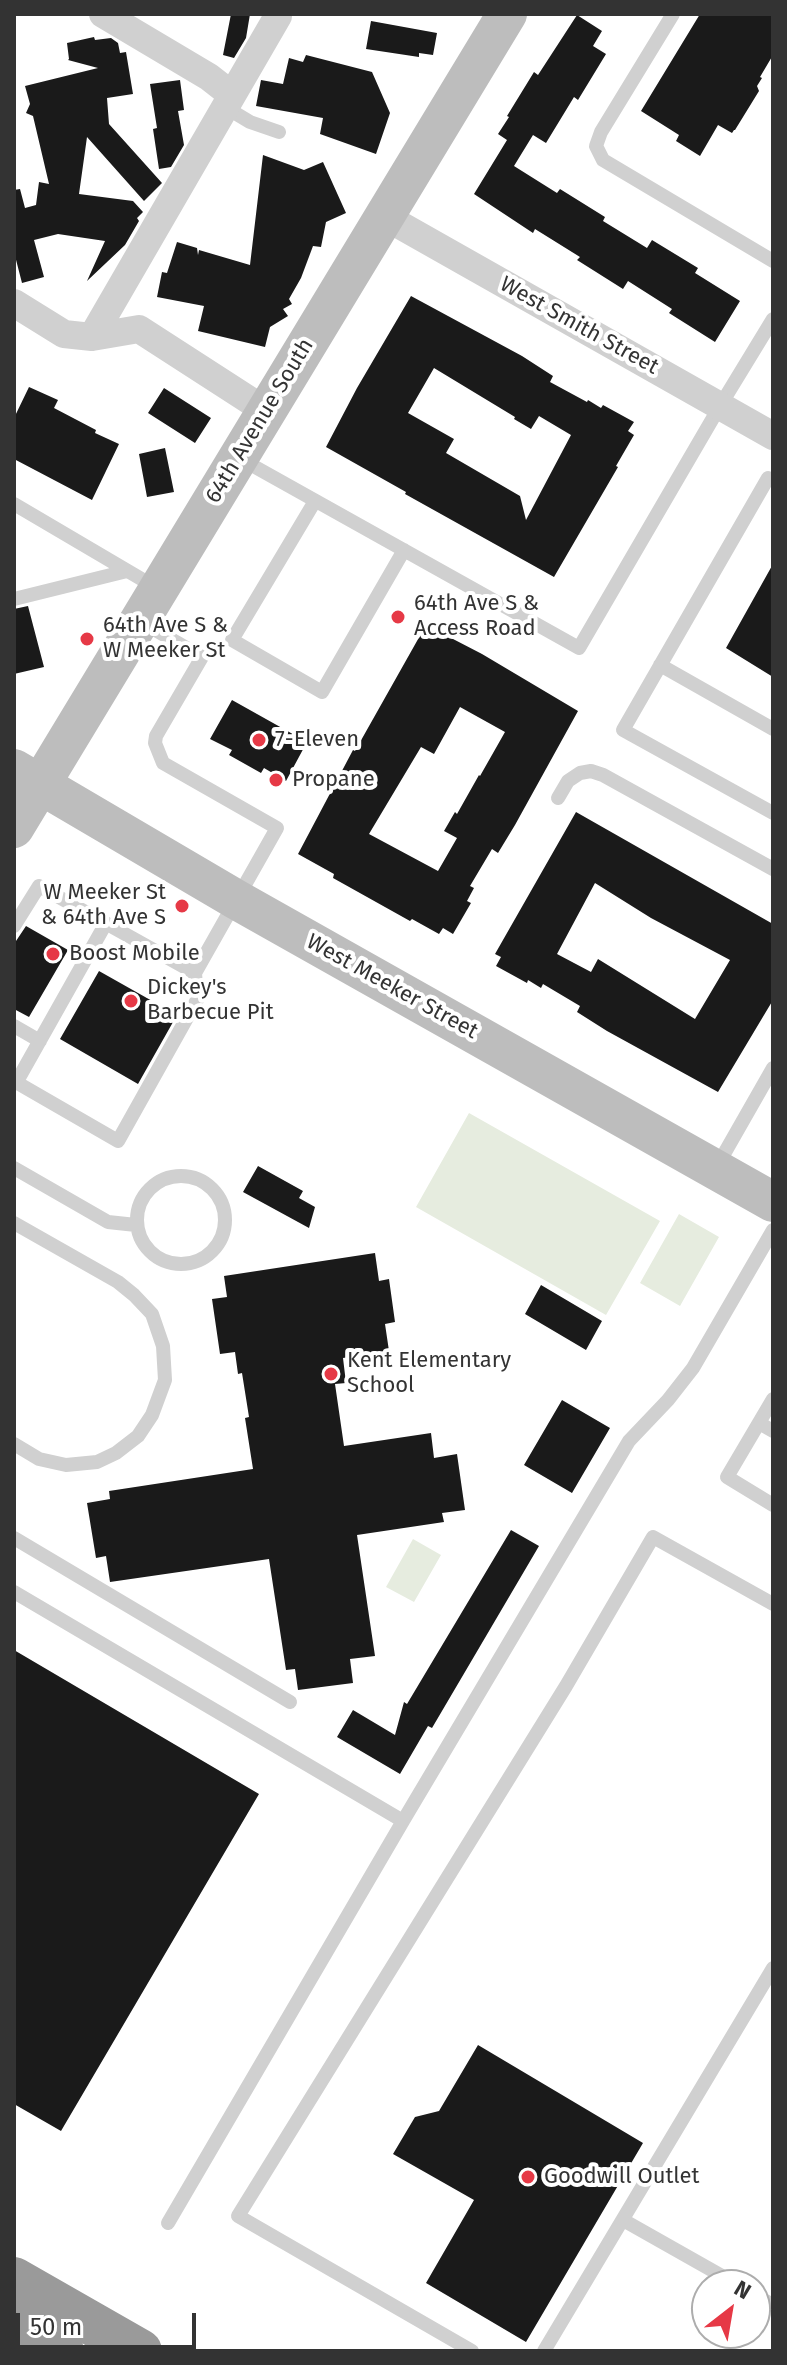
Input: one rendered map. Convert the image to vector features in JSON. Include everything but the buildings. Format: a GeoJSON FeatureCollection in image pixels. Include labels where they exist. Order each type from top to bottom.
{"type":"FeatureCollection","features":[{"type":"Feature","properties":{"kind":"highway"},"geometry":{"type":"LineString","coordinates":[[14,2279],[140,2351]]}},
{"type":"Feature","properties":{"kind":"highway"},"geometry":{"type":"LineString","coordinates":[[14,2323],[62,2351]]}},
{"type":"Feature","properties":{"kind":"street"},"geometry":{"type":"LineString","coordinates":[[103,14],[209,77],[228,101]]}},
{"type":"Feature","properties":{"kind":"street","name":"64th Avenue South"},"geometry":{"type":"LineString","coordinates":[[14,828],[27,777],[142,593],[238,458],[507,14]]}},
{"type":"Feature","properties":{"kind":"street"},"geometry":{"type":"LineString","coordinates":[[92,337],[278,16]]}},
{"type":"Feature","properties":{"kind":"street","name":"West Smith Street"},"geometry":{"type":"LineString","coordinates":[[384,216],[773,436]]}},
{"type":"Feature","properties":{"kind":"street"},"geometry":{"type":"LineString","coordinates":[[14,303],[64,334],[92,337],[139,329],[266,411]]}},
{"type":"Feature","properties":{"kind":"street","name":"West Meeker Street"},"geometry":{"type":"LineString","coordinates":[[27,777],[237,900],[773,1202]]}},
{"type":"Feature","properties":{"kind":"lane"},"geometry":{"type":"LineString","coordinates":[[673,14],[601,132],[596,146],[603,160],[773,261]]}},
{"type":"Feature","properties":{"kind":"lane"},"geometry":{"type":"LineString","coordinates":[[228,101],[250,122],[279,132]]}},
{"type":"Feature","properties":{"kind":"lane"},"geometry":{"type":"LineString","coordinates":[[238,458],[579,648],[773,319]]}},
{"type":"Feature","properties":{"kind":"lane"},"geometry":{"type":"LineString","coordinates":[[768,478],[623,730],[773,813]]}},
{"type":"Feature","properties":{"kind":"lane"},"geometry":{"type":"LineString","coordinates":[[315,501],[232,640],[322,692],[404,550]]}},
{"type":"Feature","properties":{"kind":"lane"},"geometry":{"type":"LineString","coordinates":[[14,504],[142,593],[202,657],[156,736],[155,743],[163,763],[277,828],[195,973],[197,1000],[118,1141],[15,1082],[106,923]]}},
{"type":"Feature","properties":{"kind":"lane"},"geometry":{"type":"LineString","coordinates":[[14,599],[142,593]]}},
{"type":"Feature","properties":{"kind":"lane"},"geometry":{"type":"LineString","coordinates":[[660,665],[773,729]]}},
{"type":"Feature","properties":{"kind":"lane"},"geometry":{"type":"LineString","coordinates":[[558,798],[568,781],[580,773],[591,771],[773,869]]}},
{"type":"Feature","properties":{"kind":"lane"},"geometry":{"type":"LineString","coordinates":[[14,926],[39,886],[195,973]]}},
{"type":"Feature","properties":{"kind":"lane"},"geometry":{"type":"LineString","coordinates":[[14,1026],[40,1041]]}},
{"type":"Feature","properties":{"kind":"lane"},"geometry":{"type":"LineString","coordinates":[[716,1170],[773,1068]]}},
{"type":"Feature","properties":{"kind":"lane"},"geometry":{"type":"LineString","coordinates":[[14,1168],[108,1222],[136,1225]]}},
{"type":"Feature","properties":{"kind":"lane"},"geometry":{"type":"LineString","coordinates":[[166,1178],[195,1178],[208,1185],[218,1196],[224,1210],[225,1224],[213,1250],[202,1259],[188,1264],[174,1264],[149,1251],[136,1225],[137,1210],[143,1196],[153,1185],[166,1178]]}},
{"type":"Feature","properties":{"kind":"lane"},"geometry":{"type":"LineString","coordinates":[[14,1223],[118,1282],[134,1295],[152,1314],[163,1346],[165,1380],[152,1415],[138,1436],[116,1453],[97,1462],[66,1465],[39,1459],[14,1444]]}},
{"type":"Feature","properties":{"kind":"lane"},"geometry":{"type":"LineString","coordinates":[[168,2223],[629,1441],[693,1368],[773,1230]]}},
{"type":"Feature","properties":{"kind":"lane"},"geometry":{"type":"LineString","coordinates":[[773,1399],[727,1477],[773,1505]]}},
{"type":"Feature","properties":{"kind":"lane"},"geometry":{"type":"LineString","coordinates":[[759,1423],[773,1431]]}},
{"type":"Feature","properties":{"kind":"lane"},"geometry":{"type":"LineString","coordinates":[[472,2351],[238,2216],[566,1686],[653,1537],[773,1604]]}},
{"type":"Feature","properties":{"kind":"lane"},"geometry":{"type":"LineString","coordinates":[[14,1538],[290,1702]]}},
{"type":"Feature","properties":{"kind":"lane"},"geometry":{"type":"LineString","coordinates":[[14,1592],[403,1821]]}},
{"type":"Feature","properties":{"kind":"lane"},"geometry":{"type":"LineString","coordinates":[[544,2351],[773,1968]]}},
{"type":"Feature","properties":{"kind":"lane"},"geometry":{"type":"LineString","coordinates":[[623,2220],[710,2269]]}},
{"type":"Feature","properties":{"kind":"shaded area"},"geometry":{"type":"Polygon","coordinates":[[[469,1113],[660,1221],[606,1315],[416,1207],[469,1113]]]}},
{"type":"Feature","properties":{"kind":"shaded area"},"geometry":{"type":"Polygon","coordinates":[[[679,1214],[719,1237],[680,1306],[640,1283],[679,1214]]]}},
{"type":"Feature","properties":{"kind":"shaded area"},"geometry":{"type":"Polygon","coordinates":[[[413,1539],[441,1555],[414,1602],[386,1587],[413,1539]]]}},
{"type":"Feature","properties":{"kind":"place","name":"64th Ave S & Access Road"},"geometry":{"type":"Point","coordinates":[398,617]}},
{"type":"Feature","properties":{"kind":"place","name":"64th Ave S & W Meeker St"},"geometry":{"type":"Point","coordinates":[87,639]}},
{"type":"Feature","properties":{"kind":"place","name":"7-Eleven"},"geometry":{"type":"Point","coordinates":[259,740]}},
{"type":"Feature","properties":{"kind":"place","name":"Propane"},"geometry":{"type":"Point","coordinates":[276,780]}},
{"type":"Feature","properties":{"kind":"place","name":"W Meeker St & 64th Ave S"},"geometry":{"type":"Point","coordinates":[182,906]}},
{"type":"Feature","properties":{"kind":"place","name":"Boost Mobile"},"geometry":{"type":"Point","coordinates":[53,954]}},
{"type":"Feature","properties":{"kind":"place","name":"Dickey's Barbecue Pit"},"geometry":{"type":"Point","coordinates":[131,1001]}},
{"type":"Feature","properties":{"kind":"place","name":"Kent Elementary School"},"geometry":{"type":"Point","coordinates":[331,1374]}},
{"type":"Feature","properties":{"kind":"place","name":"Goodwill Outlet"},"geometry":{"type":"Point","coordinates":[528,2177]}}]}
